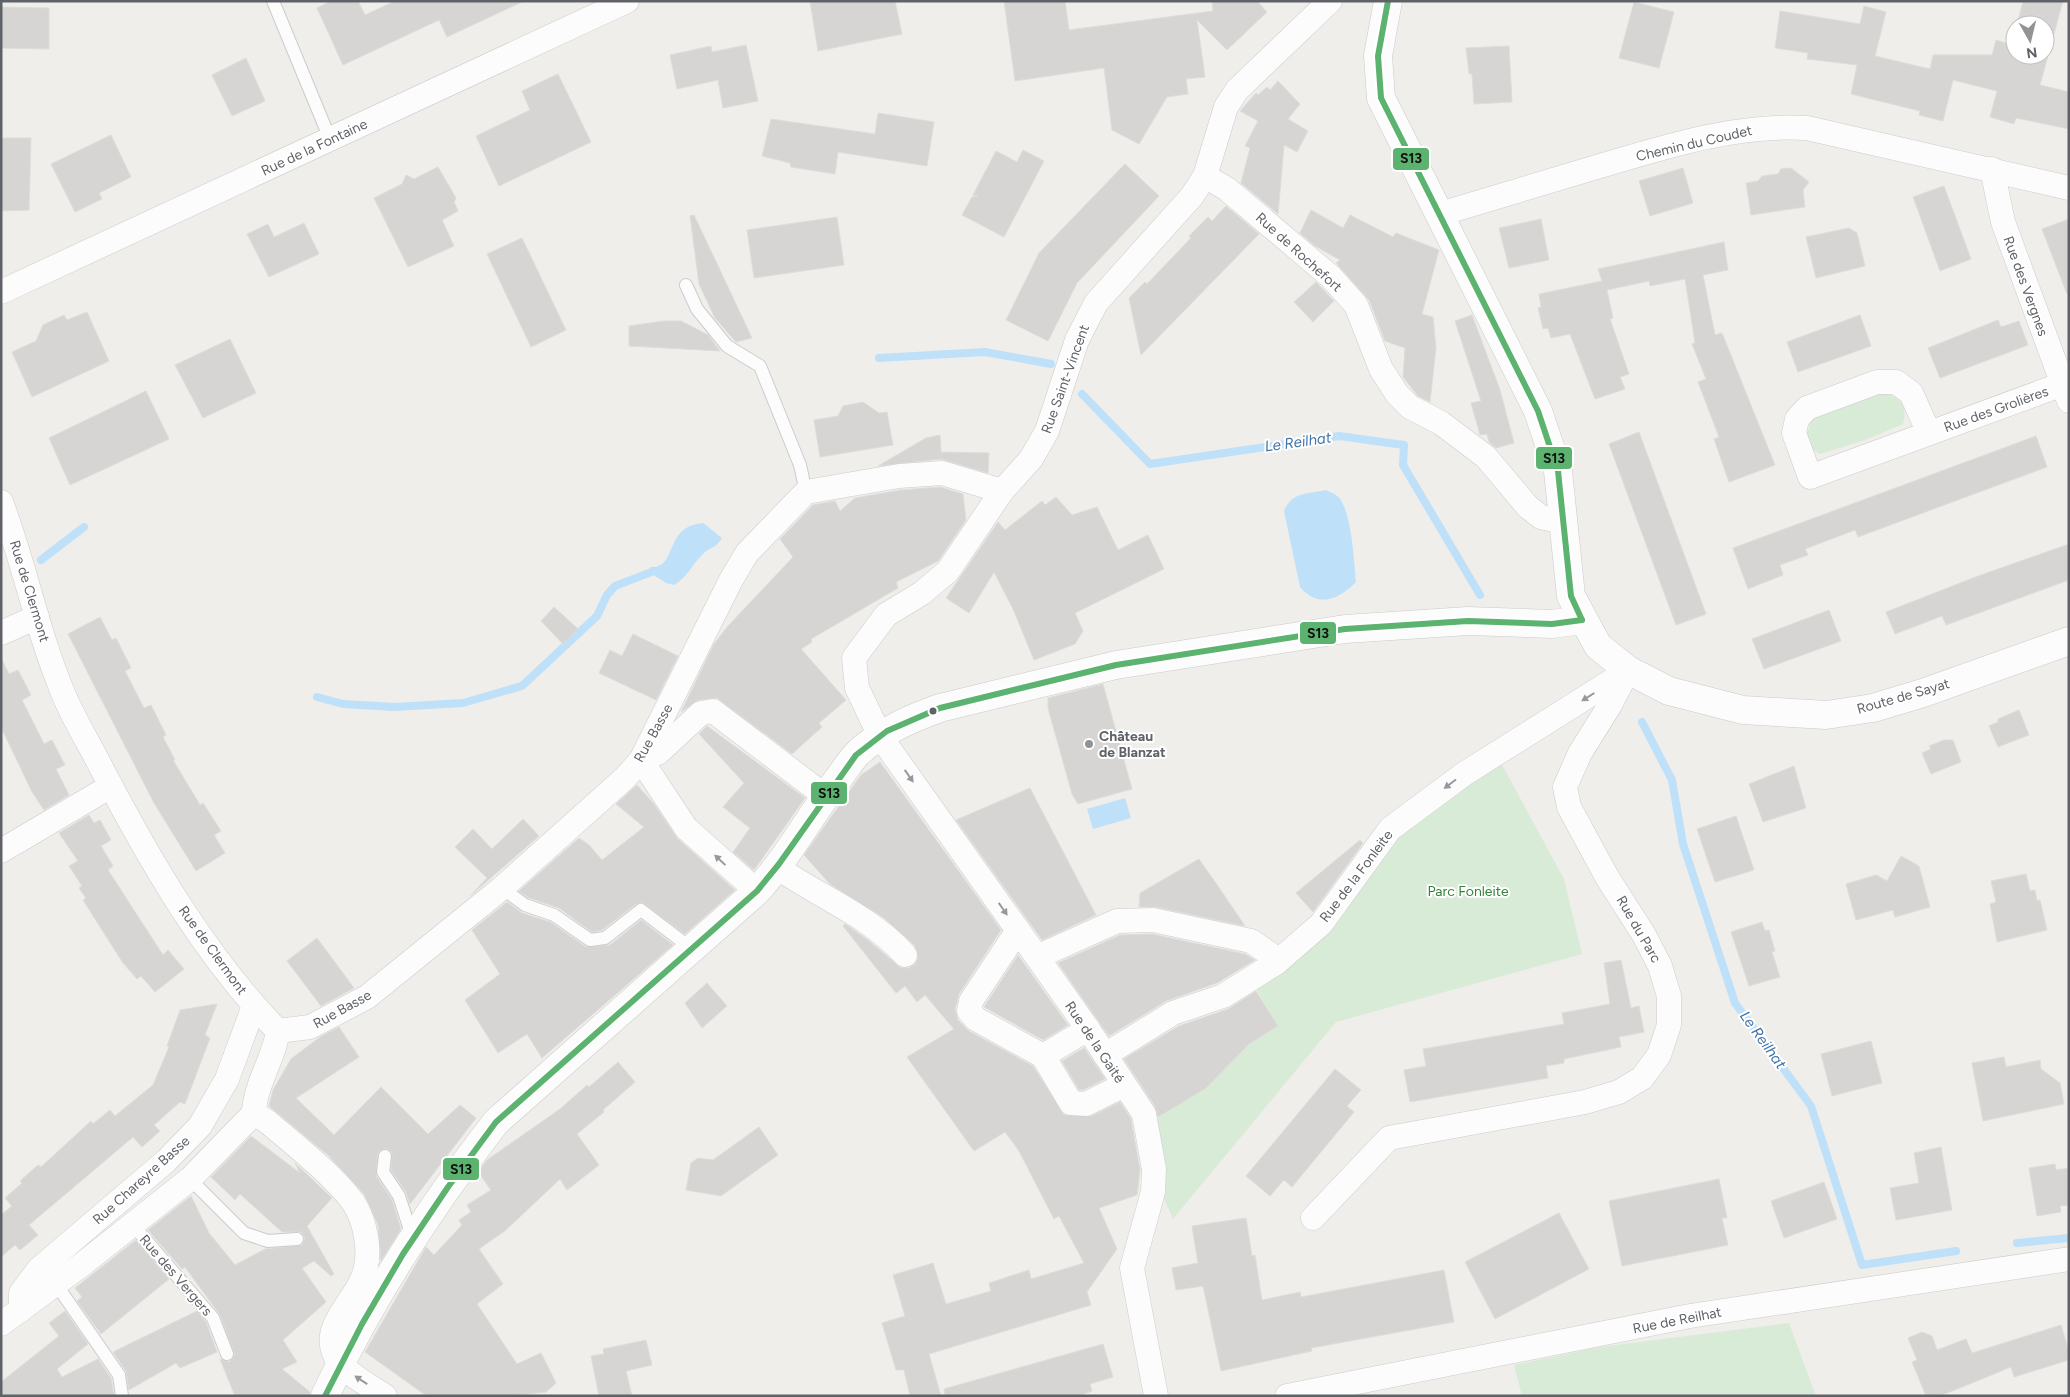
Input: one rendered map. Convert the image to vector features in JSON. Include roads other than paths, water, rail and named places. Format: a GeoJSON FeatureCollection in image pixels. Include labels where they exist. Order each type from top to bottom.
{"type":"FeatureCollection","features":[{"type":"Feature","properties":{"kind":"street","name":"Rue de la Fontaine"},"geometry":{"type":"LineString","coordinates":[[1,292],[626,1]]}},
{"type":"Feature","properties":{"kind":"street","name":"Rue Saint-Vincent"},"geometry":{"type":"LineString","coordinates":[[880,736],[857,688],[854,658],[886,615],[922,593],[948,571],[1002,491],[1031,459],[1047,431],[1076,340],[1096,303],[1174,219],[1206,176],[1226,107],[1237,90],[1330,1]]}},
{"type":"Feature","properties":{"kind":"street","name":"Route de Sayat"},"geometry":{"type":"LineString","coordinates":[[1388,1],[1378,56],[1381,98],[1538,411],[1558,471],[1564,522],[1565,553],[1571,596],[1582,620],[1598,646],[1628,670],[1669,691],[1743,710],[1826,715],[1873,708],[1923,694],[2069,641]]}},
{"type":"Feature","properties":{"kind":"street","name":"Chemin du Coudet"},"geometry":{"type":"LineString","coordinates":[[1440,214],[1686,142],[1747,129],[1777,126],[1807,128],[2069,188]]}},
{"type":"Feature","properties":{"kind":"street","name":"Rue des Vergnes"},"geometry":{"type":"LineString","coordinates":[[1992,170],[2003,222],[2066,392]]}},
{"type":"Feature","properties":{"kind":"street","name":"Rue de Rochefort"},"geometry":{"type":"LineString","coordinates":[[1206,176],[1227,189],[1331,276],[1356,305],[1381,369],[1397,394],[1410,407],[1441,423],[1486,457],[1528,507],[1541,517],[1564,522]]}},
{"type":"Feature","properties":{"kind":"street","name":"Rue des Grolières"},"geometry":{"type":"LineString","coordinates":[[1929,433],[1911,393],[1896,382],[1877,382],[1807,408],[1797,419],[1794,433],[1810,477],[1929,433],[2066,392]]}},
{"type":"Feature","properties":{"kind":"street"},"geometry":{"type":"LineString","coordinates":[[806,492],[899,476],[942,473],[1002,491]]}},
{"type":"Feature","properties":{"kind":"street","name":"Rue Basse"},"geometry":{"type":"LineString","coordinates":[[278,1031],[310,1027],[367,997],[502,888],[625,778],[641,760],[743,560],[806,492]]}},
{"type":"Feature","properties":{"kind":"street","name":"Rue de Clermont"},"geometry":{"type":"LineString","coordinates":[[1,502],[16,541],[37,617],[63,694],[138,838],[210,950],[254,1006],[278,1031]]}},
{"type":"Feature","properties":{"kind":"street"},"geometry":{"type":"LineString","coordinates":[[1,633],[37,617]]}},
{"type":"Feature","properties":{"kind":"street"},"geometry":{"type":"LineString","coordinates":[[325,1396],[340,1363],[413,1240],[496,1122],[757,892],[778,868],[824,796],[859,752],[880,736],[912,717],[940,708],[1069,674],[1116,665],[1345,629],[1468,621],[1552,624],[1582,620]]}},
{"type":"Feature","properties":{"kind":"street","name":"Rue de la Fonleite"},"geometry":{"type":"LineString","coordinates":[[1105,1054],[1174,1014],[1223,996],[1276,963],[1321,924],[1390,829],[1464,774],[1628,670]]}},
{"type":"Feature","properties":{"kind":"street","name":"Rue du Parc"},"geometry":{"type":"LineString","coordinates":[[1313,1218],[1389,1138],[1585,1102],[1619,1092],[1642,1078],[1659,1055],[1669,1025],[1669,996],[1660,966],[1644,934],[1607,877],[1569,808],[1565,787],[1580,752],[1610,705],[1628,670]]}},
{"type":"Feature","properties":{"kind":"street"},"geometry":{"type":"LineString","coordinates":[[757,892],[686,828],[641,760],[658,753],[701,713],[713,711],[824,796]]}},
{"type":"Feature","properties":{"kind":"street","name":"Rue de la Gaité"},"geometry":{"type":"LineString","coordinates":[[880,736],[1088,1029],[1144,1114],[1154,1169],[1153,1192],[1132,1268],[1156,1396]]}},
{"type":"Feature","properties":{"kind":"street"},"geometry":{"type":"LineString","coordinates":[[1,851],[111,786]]}},
{"type":"Feature","properties":{"kind":"street"},"geometry":{"type":"LineString","coordinates":[[778,868],[843,906],[895,944],[905,955]]}},
{"type":"Feature","properties":{"kind":"street"},"geometry":{"type":"LineString","coordinates":[[1036,958],[1116,921],[1153,920],[1251,940],[1270,954],[1276,963]]}},
{"type":"Feature","properties":{"kind":"street"},"geometry":{"type":"LineString","coordinates":[[1018,930],[971,1001],[969,1011],[976,1019],[1043,1056],[1071,1103],[1086,1104],[1124,1085]]}},
{"type":"Feature","properties":{"kind":"street","name":"Rue Chareyre Basse"},"geometry":{"type":"LineString","coordinates":[[21,1310],[20,1293],[39,1269],[166,1161],[200,1126],[227,1079],[254,1006]]}},
{"type":"Feature","properties":{"kind":"street"},"geometry":{"type":"LineString","coordinates":[[1043,1056],[1088,1029]]}},
{"type":"Feature","properties":{"kind":"street"},"geometry":{"type":"LineString","coordinates":[[278,1031],[275,1049],[255,1097],[254,1113],[268,1122],[345,1190],[359,1212],[368,1244],[364,1276],[332,1328],[333,1352],[340,1363],[352,1374],[385,1396]]}},
{"type":"Feature","properties":{"kind":"street","name":"Rue Chareyre Basse"},"geometry":{"type":"LineString","coordinates":[[1,1324],[56,1284],[190,1180],[254,1113]]}},
{"type":"Feature","properties":{"kind":"street","name":"Rue de Reilhat"},"geometry":{"type":"LineString","coordinates":[[1287,1396],[1690,1316],[2069,1259]]}},
{"type":"Feature","properties":{"kind":"lane"},"geometry":{"type":"LineString","coordinates":[[272,1],[330,139]]}},
{"type":"Feature","properties":{"kind":"lane"},"geometry":{"type":"LineString","coordinates":[[686,285],[696,309],[728,346],[760,366],[800,465],[806,492]]}},
{"type":"Feature","properties":{"kind":"lane"},"geometry":{"type":"LineString","coordinates":[[502,888],[525,905],[554,915],[590,940],[605,938],[641,910],[692,949]]}},
{"type":"Feature","properties":{"kind":"lane"},"geometry":{"type":"LineString","coordinates":[[385,1156],[383,1172],[400,1196],[413,1240]]}},
{"type":"Feature","properties":{"kind":"lane"},"geometry":{"type":"LineString","coordinates":[[190,1180],[244,1233],[268,1241],[297,1239]]}},
{"type":"Feature","properties":{"kind":"lane","name":"Rue des Vergers"},"geometry":{"type":"LineString","coordinates":[[133,1225],[213,1318],[227,1354]]}},
{"type":"Feature","properties":{"kind":"lane"},"geometry":{"type":"LineString","coordinates":[[56,1284],[119,1375],[122,1396]]}},
{"type":"Feature","properties":{"kind":"water"},"geometry":{"type":"Polygon","coordinates":[[[1326,490],[1336,495],[1346,511],[1353,549],[1356,582],[1336,597],[1322,600],[1307,594],[1300,587],[1284,511],[1291,500],[1296,497],[1306,493],[1326,490]]]}},
{"type":"Feature","properties":{"kind":"water"},"geometry":{"type":"Polygon","coordinates":[[[703,523],[722,538],[704,553],[683,578],[674,585],[666,583],[652,574],[650,567],[659,566],[664,562],[676,539],[682,532],[690,526],[703,523]]]}},
{"type":"Feature","properties":{"kind":"water"},"geometry":{"type":"Polygon","coordinates":[[[1125,798],[1131,818],[1093,829],[1087,809],[1125,798]]]}},
{"type":"Feature","properties":{"kind":"waterway","name":"Le Reilhat"},"geometry":{"type":"LineString","coordinates":[[879,358],[985,352],[1051,364]]}},
{"type":"Feature","properties":{"kind":"waterway","name":"Le Reilhat"},"geometry":{"type":"LineString","coordinates":[[1082,394],[1150,464],[1339,436],[1404,445],[1403,465],[1480,595]]}},
{"type":"Feature","properties":{"kind":"waterway"},"geometry":{"type":"LineString","coordinates":[[41,560],[84,527]]}},
{"type":"Feature","properties":{"kind":"waterway"},"geometry":{"type":"LineString","coordinates":[[317,697],[343,704],[394,707],[463,703],[522,686],[597,616],[607,595],[615,586],[654,571]]}},
{"type":"Feature","properties":{"kind":"waterway","name":"Le Reilhat"},"geometry":{"type":"LineString","coordinates":[[1642,722],[1672,780],[1683,844],[1735,1003],[1811,1106],[1862,1265],[1956,1251]]}},
{"type":"Feature","properties":{"kind":"waterway","name":"Le Reilhat"},"geometry":{"type":"LineString","coordinates":[[2017,1243],[2069,1238]]}},
{"type":"Feature","properties":{"kind":"place","name":"Château de Blanzat"},"geometry":{"type":"Point","coordinates":[1089,744]}},
{"type":"Feature","properties":{"kind":"park label","name":"Parc Fonleite"},"geometry":{"type":"Point","coordinates":[1468,891]}}]}
